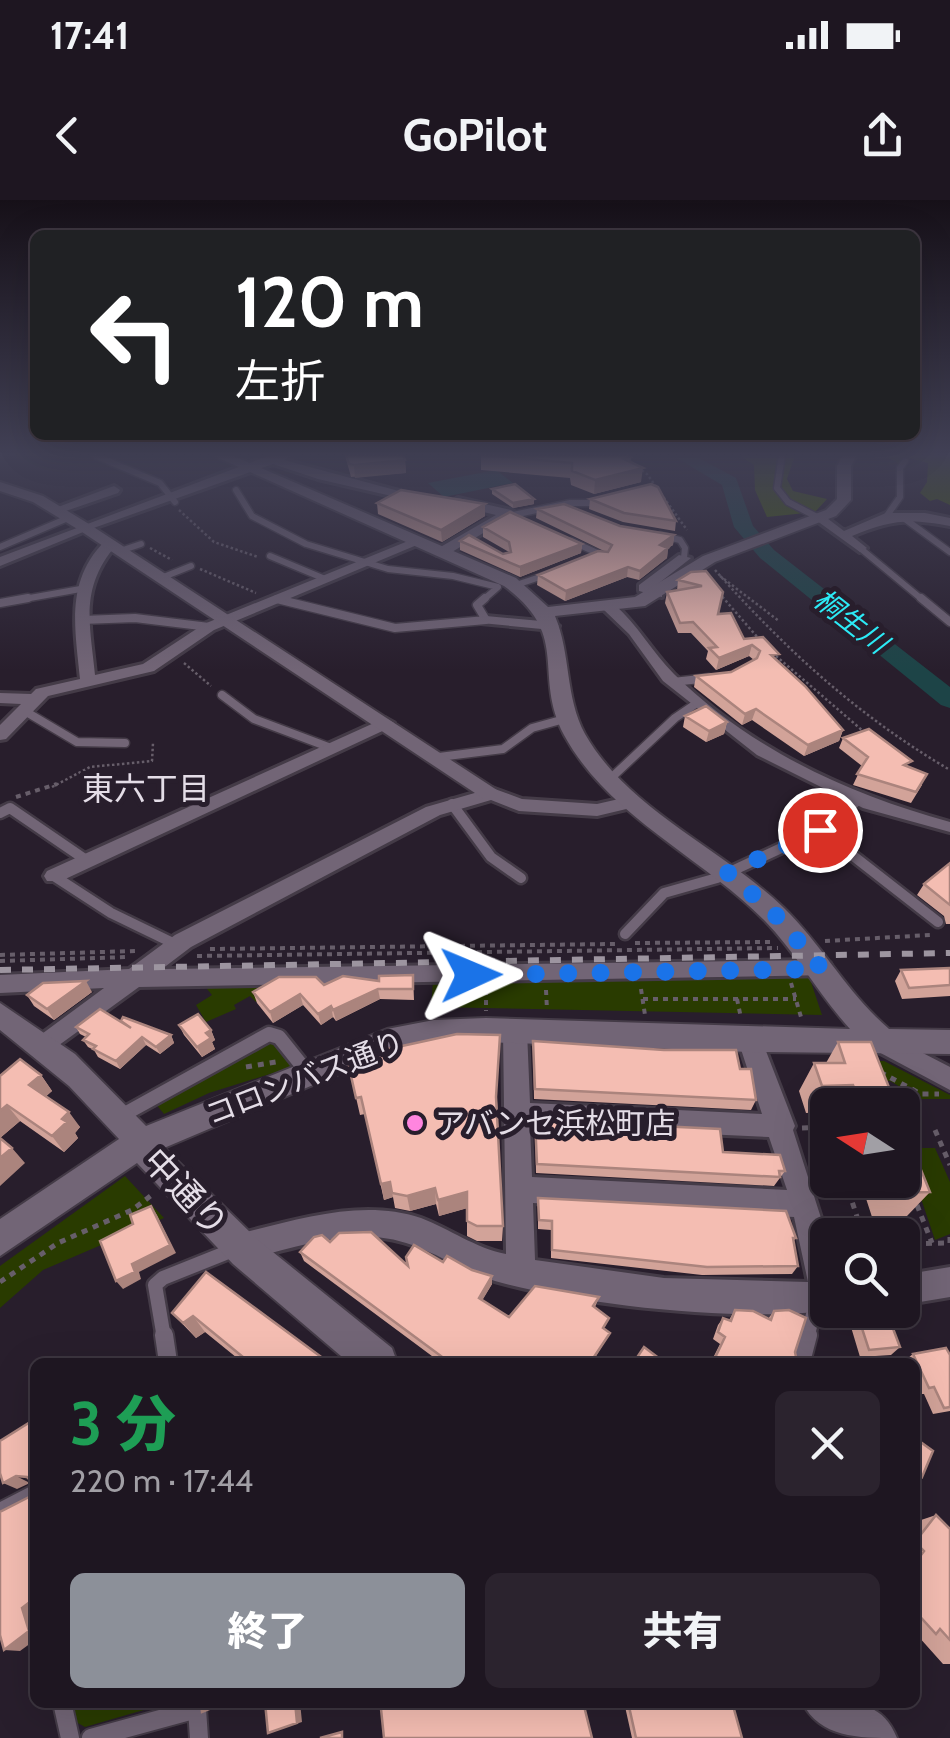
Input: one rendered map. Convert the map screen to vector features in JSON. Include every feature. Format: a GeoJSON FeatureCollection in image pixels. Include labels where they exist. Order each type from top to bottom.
{"type":"FeatureCollection","features":[{"type":"Feature","properties":{"kind":"street"},"geometry":{"type":"LineString","coordinates":[[0,562],[84,527],[161,578],[218,623],[385,723],[492,794],[519,805],[597,810],[632,802]]}},
{"type":"Feature","properties":{"kind":"street"},"geometry":{"type":"LineString","coordinates":[[388,527],[508,585],[549,619],[568,718],[576,736],[610,779],[632,802],[728,873],[773,912],[822,969],[878,1058],[950,1080]]}},
{"type":"Feature","properties":{"kind":"street"},"geometry":{"type":"LineString","coordinates":[[442,552],[493,527]]}},
{"type":"Feature","properties":{"kind":"street"},"geometry":{"type":"LineString","coordinates":[[486,620],[549,619],[657,594],[709,562],[797,527]]}},
{"type":"Feature","properties":{"kind":"street"},"geometry":{"type":"LineString","coordinates":[[830,527],[860,548]]}},
{"type":"Feature","properties":{"kind":"street"},"geometry":{"type":"LineString","coordinates":[[845,535],[864,527]]}},
{"type":"Feature","properties":{"kind":"street"},"geometry":{"type":"LineString","coordinates":[[0,736],[27,705],[50,688],[148,668],[218,623],[418,542]]}},
{"type":"Feature","properties":{"kind":"street"},"geometry":{"type":"LineString","coordinates":[[88,680],[80,602],[101,553],[115,548]]}},
{"type":"Feature","properties":{"kind":"street"},"geometry":{"type":"LineString","coordinates":[[657,594],[644,588],[684,558]]}},
{"type":"Feature","properties":{"kind":"street"},"geometry":{"type":"LineString","coordinates":[[609,607],[636,632],[673,682],[788,767],[858,800],[948,828]]}},
{"type":"Feature","properties":{"kind":"street"},"geometry":{"type":"LineString","coordinates":[[0,698],[27,705]]}},
{"type":"Feature","properties":{"kind":"street"},"geometry":{"type":"LineString","coordinates":[[54,876],[385,723]]}},
{"type":"Feature","properties":{"kind":"street"},"geometry":{"type":"LineString","coordinates":[[31,1054],[134,978],[180,950],[452,804],[492,794]]}},
{"type":"Feature","properties":{"kind":"street"},"geometry":{"type":"LineString","coordinates":[[0,984],[134,978],[822,969]]}},
{"type":"Feature","properties":{"kind":"street","name":"中通り"},"geometry":{"type":"LineString","coordinates":[[0,1015],[31,1054],[130,1130],[238,1248],[293,1298],[373,1358]]}},
{"type":"Feature","properties":{"kind":"street"},"geometry":{"type":"LineString","coordinates":[[746,1029],[787,1127],[812,1218]]}},
{"type":"Feature","properties":{"kind":"street","name":"コロンバス通り"},"geometry":{"type":"LineString","coordinates":[[0,1239],[130,1130],[399,1038],[444,1031],[746,1029],[878,1058],[950,1042]]}},
{"type":"Feature","properties":{"kind":"street"},"geometry":{"type":"LineString","coordinates":[[514,1030],[521,1271]]}},
{"type":"Feature","properties":{"kind":"street"},"geometry":{"type":"LineString","coordinates":[[517,1114],[787,1127]]}},
{"type":"Feature","properties":{"kind":"street"},"geometry":{"type":"LineString","coordinates":[[520,1189],[809,1200]]}},
{"type":"Feature","properties":{"kind":"street"},"geometry":{"type":"LineString","coordinates":[[238,1248],[330,1225],[389,1225],[418,1231],[496,1267],[720,1298],[810,1296]]}},
{"type":"Feature","properties":{"kind":"street"},"geometry":{"type":"LineString","coordinates":[[920,1283],[950,1282]]}},
{"type":"Feature","properties":{"kind":"lane"},"geometry":{"type":"LineString","coordinates":[[0,547],[38,527]]}},
{"type":"Feature","properties":{"kind":"lane"},"geometry":{"type":"LineString","coordinates":[[269,527],[295,540],[366,562],[508,585]]}},
{"type":"Feature","properties":{"kind":"lane"},"geometry":{"type":"LineString","coordinates":[[917,527],[950,552]]}},
{"type":"Feature","properties":{"kind":"lane"},"geometry":{"type":"LineString","coordinates":[[646,533],[680,540],[685,548],[684,558]]}},
{"type":"Feature","properties":{"kind":"lane"},"geometry":{"type":"LineString","coordinates":[[568,540],[600,554],[585,559]]}},
{"type":"Feature","properties":{"kind":"lane"},"geometry":{"type":"LineString","coordinates":[[115,548],[141,544]]}},
{"type":"Feature","properties":{"kind":"lane"},"geometry":{"type":"LineString","coordinates":[[860,548],[950,622]]}},
{"type":"Feature","properties":{"kind":"lane"},"geometry":{"type":"LineString","coordinates":[[270,556],[325,578]]}},
{"type":"Feature","properties":{"kind":"lane"},"geometry":{"type":"LineString","coordinates":[[161,578],[191,566]]}},
{"type":"Feature","properties":{"kind":"lane"},"geometry":{"type":"LineString","coordinates":[[277,599],[395,628],[486,620],[477,605],[508,585],[557,572]]}},
{"type":"Feature","properties":{"kind":"lane"},"geometry":{"type":"LineString","coordinates":[[0,603],[86,588]]}},
{"type":"Feature","properties":{"kind":"lane"},"geometry":{"type":"LineString","coordinates":[[82,620],[135,618],[218,623]]}},
{"type":"Feature","properties":{"kind":"lane"},"geometry":{"type":"LineString","coordinates":[[673,682],[718,677]]}},
{"type":"Feature","properties":{"kind":"lane"},"geometry":{"type":"LineString","coordinates":[[222,695],[254,719],[331,748]]}},
{"type":"Feature","properties":{"kind":"lane"},"geometry":{"type":"LineString","coordinates":[[610,779],[697,703]]}},
{"type":"Feature","properties":{"kind":"lane"},"geometry":{"type":"LineString","coordinates":[[27,705],[77,744],[125,743]]}},
{"type":"Feature","properties":{"kind":"lane"},"geometry":{"type":"LineString","coordinates":[[439,758],[504,749],[532,728],[568,718]]}},
{"type":"Feature","properties":{"kind":"lane"},"geometry":{"type":"LineString","coordinates":[[626,934],[664,892],[728,873],[820,830],[858,800]]}},
{"type":"Feature","properties":{"kind":"lane"},"geometry":{"type":"LineString","coordinates":[[452,804],[491,857],[522,878]]}},
{"type":"Feature","properties":{"kind":"lane"},"geometry":{"type":"LineString","coordinates":[[2,812],[10,808],[86,860]]}},
{"type":"Feature","properties":{"kind":"lane"},"geometry":{"type":"LineString","coordinates":[[820,830],[938,922]]}},
{"type":"Feature","properties":{"kind":"lane"},"geometry":{"type":"LineString","coordinates":[[54,876],[111,913],[180,950]]}},
{"type":"Feature","properties":{"kind":"lane"},"geometry":{"type":"LineString","coordinates":[[130,1130],[269,1034],[279,1037],[307,1072]]}},
{"type":"Feature","properties":{"kind":"lane"},"geometry":{"type":"LineString","coordinates":[[167,1358],[155,1285],[209,1257],[238,1248]]}},
{"type":"Feature","properties":{"kind":"lane"},"geometry":{"type":"LineString","coordinates":[[802,1358],[812,1328]]}},
{"type":"Feature","properties":{"kind":"lane"},"geometry":{"type":"LineString","coordinates":[[0,1512],[30,1497]]}},
{"type":"Feature","properties":{"kind":"lane"},"geometry":{"type":"LineString","coordinates":[[63,1708],[70,1738]]}},
{"type":"Feature","properties":{"kind":"lane"},"geometry":{"type":"LineString","coordinates":[[91,1738],[196,1709],[198,1738]]}},
{"type":"Feature","properties":{"kind":"path"},"geometry":{"type":"LineString","coordinates":[[191,527],[231,551],[270,556]]}},
{"type":"Feature","properties":{"kind":"path"},"geometry":{"type":"LineString","coordinates":[[684,527],[692,538]]}},
{"type":"Feature","properties":{"kind":"path"},"geometry":{"type":"LineString","coordinates":[[141,544],[277,599]]}},
{"type":"Feature","properties":{"kind":"path"},"geometry":{"type":"LineString","coordinates":[[709,562],[791,656],[852,710],[950,770]]}},
{"type":"Feature","properties":{"kind":"path"},"geometry":{"type":"LineString","coordinates":[[720,576],[779,621]]}},
{"type":"Feature","properties":{"kind":"path"},"geometry":{"type":"LineString","coordinates":[[720,593],[778,658],[864,736]]}},
{"type":"Feature","properties":{"kind":"path"},"geometry":{"type":"LineString","coordinates":[[171,654],[222,695]]}},
{"type":"Feature","properties":{"kind":"path"},"geometry":{"type":"LineString","coordinates":[[766,660],[791,656]]}},
{"type":"Feature","properties":{"kind":"path"},"geometry":{"type":"LineString","coordinates":[[2,812],[12,798],[48,789],[90,767],[152,761],[153,743]]}},
{"type":"Feature","properties":{"kind":"path"},"geometry":{"type":"LineString","coordinates":[[818,941],[930,935]]}},
{"type":"Feature","properties":{"kind":"path"},"geometry":{"type":"LineString","coordinates":[[180,950],[549,942],[785,942]]}},
{"type":"Feature","properties":{"kind":"path"},"geometry":{"type":"LineString","coordinates":[[180,950],[781,948],[783,953]]}},
{"type":"Feature","properties":{"kind":"path"},"geometry":{"type":"LineString","coordinates":[[0,958],[139,951]]}},
{"type":"Feature","properties":{"kind":"path"},"geometry":{"type":"LineString","coordinates":[[0,958],[150,956]]}},
{"type":"Feature","properties":{"kind":"path"},"geometry":{"type":"LineString","coordinates":[[791,983],[802,1018]]}},
{"type":"Feature","properties":{"kind":"path"},"geometry":{"type":"LineString","coordinates":[[641,984],[645,1016]]}},
{"type":"Feature","properties":{"kind":"path"},"geometry":{"type":"LineString","coordinates":[[694,984],[698,999]]}},
{"type":"Feature","properties":{"kind":"path"},"geometry":{"type":"LineString","coordinates":[[742,984],[746,999]]}},
{"type":"Feature","properties":{"kind":"path"},"geometry":{"type":"LineString","coordinates":[[545,985],[548,1012]]}},
{"type":"Feature","properties":{"kind":"path"},"geometry":{"type":"LineString","coordinates":[[486,986],[486,1010]]}},
{"type":"Feature","properties":{"kind":"path"},"geometry":{"type":"LineString","coordinates":[[736,999],[746,1029]]}},
{"type":"Feature","properties":{"kind":"path"},"geometry":{"type":"LineString","coordinates":[[643,1000],[796,999]]}},
{"type":"Feature","properties":{"kind":"path"},"geometry":{"type":"LineString","coordinates":[[878,1058],[884,1072],[921,1094],[949,1091]]}},
{"type":"Feature","properties":{"kind":"path"},"geometry":{"type":"LineString","coordinates":[[787,1127],[810,1126]]}},
{"type":"Feature","properties":{"kind":"path"},"geometry":{"type":"LineString","coordinates":[[935,1130],[950,1165]]}},
{"type":"Feature","properties":{"kind":"path"},"geometry":{"type":"LineString","coordinates":[[0,1282],[58,1243],[132,1210],[153,1194]]}},
{"type":"Feature","properties":{"kind":"path"},"geometry":{"type":"LineString","coordinates":[[809,1200],[823,1198]]}},
{"type":"Feature","properties":{"kind":"path"},"geometry":{"type":"LineString","coordinates":[[914,1198],[932,1243]]}},
{"type":"Feature","properties":{"kind":"path"},"geometry":{"type":"LineString","coordinates":[[920,1243],[949,1242]]}},
{"type":"Feature","properties":{"kind":"green space"},"geometry":{"type":"Polygon","coordinates":[[[809,976],[822,1015],[431,1007],[433,981],[809,976]]]}},
{"type":"Feature","properties":{"kind":"green space"},"geometry":{"type":"Polygon","coordinates":[[[286,982],[256,1002],[250,996],[234,1005],[236,1009],[206,1022],[196,1005],[212,995],[203,984],[286,982]]]}},
{"type":"Feature","properties":{"kind":"green space"},"geometry":{"type":"Polygon","coordinates":[[[266,1041],[274,1041],[292,1067],[209,1093],[164,1114],[155,1103],[266,1041]]]}},
{"type":"Feature","properties":{"kind":"green space"},"geometry":{"type":"Polygon","coordinates":[[[869,1061],[884,1061],[950,1095],[950,1099],[921,1099],[920,1088],[875,1081],[869,1061]]]}},
{"type":"Feature","properties":{"kind":"green space"},"geometry":{"type":"Polygon","coordinates":[[[920,1148],[935,1148],[950,1182],[950,1234],[935,1240],[920,1195],[920,1148]]]}},
{"type":"Feature","properties":{"kind":"green space"},"geometry":{"type":"Polygon","coordinates":[[[125,1176],[164,1218],[43,1270],[0,1308],[0,1266],[125,1176]]]}},
{"type":"Feature","properties":{"kind":"green space"},"geometry":{"type":"Polygon","coordinates":[[[75,1708],[151,1708],[85,1727],[76,1722],[75,1708]]]}},
{"type":"Feature","properties":{"kind":"building"},"geometry":{"type":"Polygon","coordinates":[[[483,527],[543,527],[582,544],[520,567],[460,541],[469,535],[503,554],[511,552],[509,542],[483,527]]]}},
{"type":"Feature","properties":{"kind":"building"},"geometry":{"type":"Polygon","coordinates":[[[574,527],[625,527],[674,535],[660,545],[668,548],[640,571],[628,567],[566,591],[538,575],[598,551],[608,552],[612,545],[574,527]]]}},
{"type":"Feature","properties":{"kind":"building"},"geometry":{"type":"Polygon","coordinates":[[[706,571],[723,592],[718,614],[731,613],[744,639],[763,637],[779,654],[771,655],[805,686],[843,730],[808,745],[756,709],[745,714],[696,676],[731,672],[757,658],[760,651],[752,645],[719,658],[709,648],[717,647],[693,622],[680,623],[667,592],[702,586],[678,580],[691,572],[706,571]]]}},
{"type":"Feature","properties":{"kind":"building"},"geometry":{"type":"Polygon","coordinates":[[[706,706],[727,722],[709,731],[685,716],[706,706]]]}},
{"type":"Feature","properties":{"kind":"building"},"geometry":{"type":"Polygon","coordinates":[[[869,729],[912,761],[904,765],[927,774],[916,792],[857,774],[868,757],[843,738],[869,729]]]}},
{"type":"Feature","properties":{"kind":"building"},"geometry":{"type":"Polygon","coordinates":[[[950,863],[950,905],[924,884],[950,863]]]}},
{"type":"Feature","properties":{"kind":"building"},"geometry":{"type":"Polygon","coordinates":[[[950,968],[950,985],[909,988],[901,970],[950,968]]]}},
{"type":"Feature","properties":{"kind":"building"},"geometry":{"type":"Polygon","coordinates":[[[413,975],[413,989],[378,989],[318,1014],[300,994],[270,1012],[253,992],[279,977],[316,977],[324,985],[343,976],[379,981],[379,976],[413,975]]]}},
{"type":"Feature","properties":{"kind":"building"},"geometry":{"type":"Polygon","coordinates":[[[86,981],[47,1009],[27,995],[43,983],[86,981]]]}},
{"type":"Feature","properties":{"kind":"building"},"geometry":{"type":"Polygon","coordinates":[[[100,1009],[131,1028],[121,1021],[123,1017],[171,1035],[156,1047],[142,1037],[116,1061],[93,1049],[96,1046],[83,1040],[89,1034],[76,1027],[100,1009]]]}},
{"type":"Feature","properties":{"kind":"building"},"geometry":{"type":"Polygon","coordinates":[[[198,1014],[211,1030],[206,1033],[211,1038],[197,1047],[179,1025],[198,1014]]]}},
{"type":"Feature","properties":{"kind":"building"},"geometry":{"type":"Polygon","coordinates":[[[457,1034],[500,1035],[496,1097],[503,1226],[477,1226],[467,1221],[467,1192],[438,1200],[435,1188],[407,1196],[392,1193],[390,1182],[381,1184],[361,1097],[356,1098],[347,1058],[457,1034]]]}},
{"type":"Feature","properties":{"kind":"building"},"geometry":{"type":"Polygon","coordinates":[[[533,1041],[664,1050],[736,1050],[740,1069],[751,1069],[756,1100],[535,1089],[533,1041]]]}},
{"type":"Feature","properties":{"kind":"building"},"geometry":{"type":"Polygon","coordinates":[[[838,1042],[871,1042],[889,1088],[822,1086],[814,1063],[845,1063],[838,1042]]]}},
{"type":"Feature","properties":{"kind":"building"},"geometry":{"type":"Polygon","coordinates":[[[20,1059],[41,1075],[29,1085],[69,1112],[62,1119],[67,1122],[52,1136],[7,1105],[0,1111],[0,1076],[20,1059]]]}},
{"type":"Feature","properties":{"kind":"building"},"geometry":{"type":"Polygon","coordinates":[[[535,1120],[720,1129],[723,1152],[780,1155],[785,1171],[779,1171],[780,1177],[537,1164],[535,1120]]]}},
{"type":"Feature","properties":{"kind":"building"},"geometry":{"type":"Polygon","coordinates":[[[0,1138],[12,1148],[0,1158],[0,1138]]]}},
{"type":"Feature","properties":{"kind":"building"},"geometry":{"type":"Polygon","coordinates":[[[920,1167],[930,1192],[920,1192],[920,1167]]]}},
{"type":"Feature","properties":{"kind":"building"},"geometry":{"type":"Polygon","coordinates":[[[538,1198],[786,1211],[796,1238],[798,1266],[707,1267],[552,1250],[552,1221],[539,1220],[538,1198]]]}},
{"type":"Feature","properties":{"kind":"building"},"geometry":{"type":"Polygon","coordinates":[[[151,1206],[170,1245],[132,1264],[135,1272],[116,1281],[100,1241],[133,1224],[130,1215],[151,1206]]]}},
{"type":"Feature","properties":{"kind":"building"},"geometry":{"type":"Polygon","coordinates":[[[371,1232],[408,1266],[406,1257],[414,1245],[443,1262],[447,1256],[492,1276],[479,1298],[509,1317],[535,1286],[599,1297],[593,1306],[609,1318],[603,1328],[610,1333],[593,1358],[444,1358],[300,1252],[314,1237],[322,1235],[330,1242],[339,1233],[371,1232]]]}},
{"type":"Feature","properties":{"kind":"building"},"geometry":{"type":"Polygon","coordinates":[[[206,1272],[323,1358],[244,1358],[193,1316],[183,1323],[172,1313],[206,1272]]]}},
{"type":"Feature","properties":{"kind":"building"},"geometry":{"type":"Polygon","coordinates":[[[735,1310],[753,1311],[771,1320],[774,1311],[789,1310],[806,1318],[796,1358],[715,1358],[725,1337],[718,1332],[723,1318],[731,1321],[735,1310]]]}},
{"type":"Feature","properties":{"kind":"building"},"geometry":{"type":"Polygon","coordinates":[[[862,1328],[893,1328],[900,1347],[869,1350],[862,1328]]]}},
{"type":"Feature","properties":{"kind":"building"},"geometry":{"type":"Polygon","coordinates":[[[644,1347],[659,1358],[637,1358],[644,1347]]]}},
{"type":"Feature","properties":{"kind":"building"},"geometry":{"type":"Polygon","coordinates":[[[946,1348],[950,1355],[950,1407],[944,1408],[934,1387],[929,1388],[920,1369],[920,1358],[913,1354],[946,1348]]]}},
{"type":"Feature","properties":{"kind":"building"},"geometry":{"type":"Polygon","coordinates":[[[30,1422],[30,1480],[16,1476],[3,1483],[0,1441],[30,1422]]]}},
{"type":"Feature","properties":{"kind":"building"},"geometry":{"type":"Polygon","coordinates":[[[920,1442],[933,1451],[920,1476],[920,1442]]]}},
{"type":"Feature","properties":{"kind":"building"},"geometry":{"type":"Polygon","coordinates":[[[30,1497],[30,1602],[22,1608],[29,1631],[4,1650],[0,1635],[0,1512],[30,1497]]]}},
{"type":"Feature","properties":{"kind":"building"},"geometry":{"type":"Polygon","coordinates":[[[936,1515],[950,1529],[950,1640],[940,1629],[936,1634],[920,1616],[920,1556],[924,1551],[920,1536],[936,1515]]]}},
{"type":"Feature","properties":{"kind":"building"},"geometry":{"type":"Polygon","coordinates":[[[266,1708],[296,1708],[297,1723],[268,1733],[266,1708]]]}},
{"type":"Feature","properties":{"kind":"building"},"geometry":{"type":"Polygon","coordinates":[[[584,1708],[592,1738],[384,1738],[381,1709],[584,1708]]]}},
{"type":"Feature","properties":{"kind":"building"},"geometry":{"type":"Polygon","coordinates":[[[629,1708],[734,1708],[742,1738],[636,1738],[629,1708]]]}},
{"type":"Feature","properties":{"kind":"building"},"geometry":{"type":"Polygon","coordinates":[[[342,1732],[342,1738],[320,1738],[342,1732]]]}},
{"type":"Feature","properties":{"kind":"waterway","name":"桐生川"},"geometry":{"type":"LineString","coordinates":[[744,527],[767,554],[950,700]]}},
{"type":"Feature","properties":{"kind":"railway"},"geometry":{"type":"LineString","coordinates":[[0,970],[950,953]]}},
{"type":"Feature","properties":{"kind":"place","name":"アバンセ浜松町店"},"geometry":{"type":"Point","coordinates":[415,1123]}},
{"type":"Feature","properties":{"kind":"district","name":"東六丁目"},"geometry":{"type":"Point","coordinates":[146,788]}},
{"type":"Feature","properties":{"kind":"route"},"geometry":{"type":"LineString","coordinates":[[471,975],[822,969],[773,912],[728,873],[820,830]]}}]}
